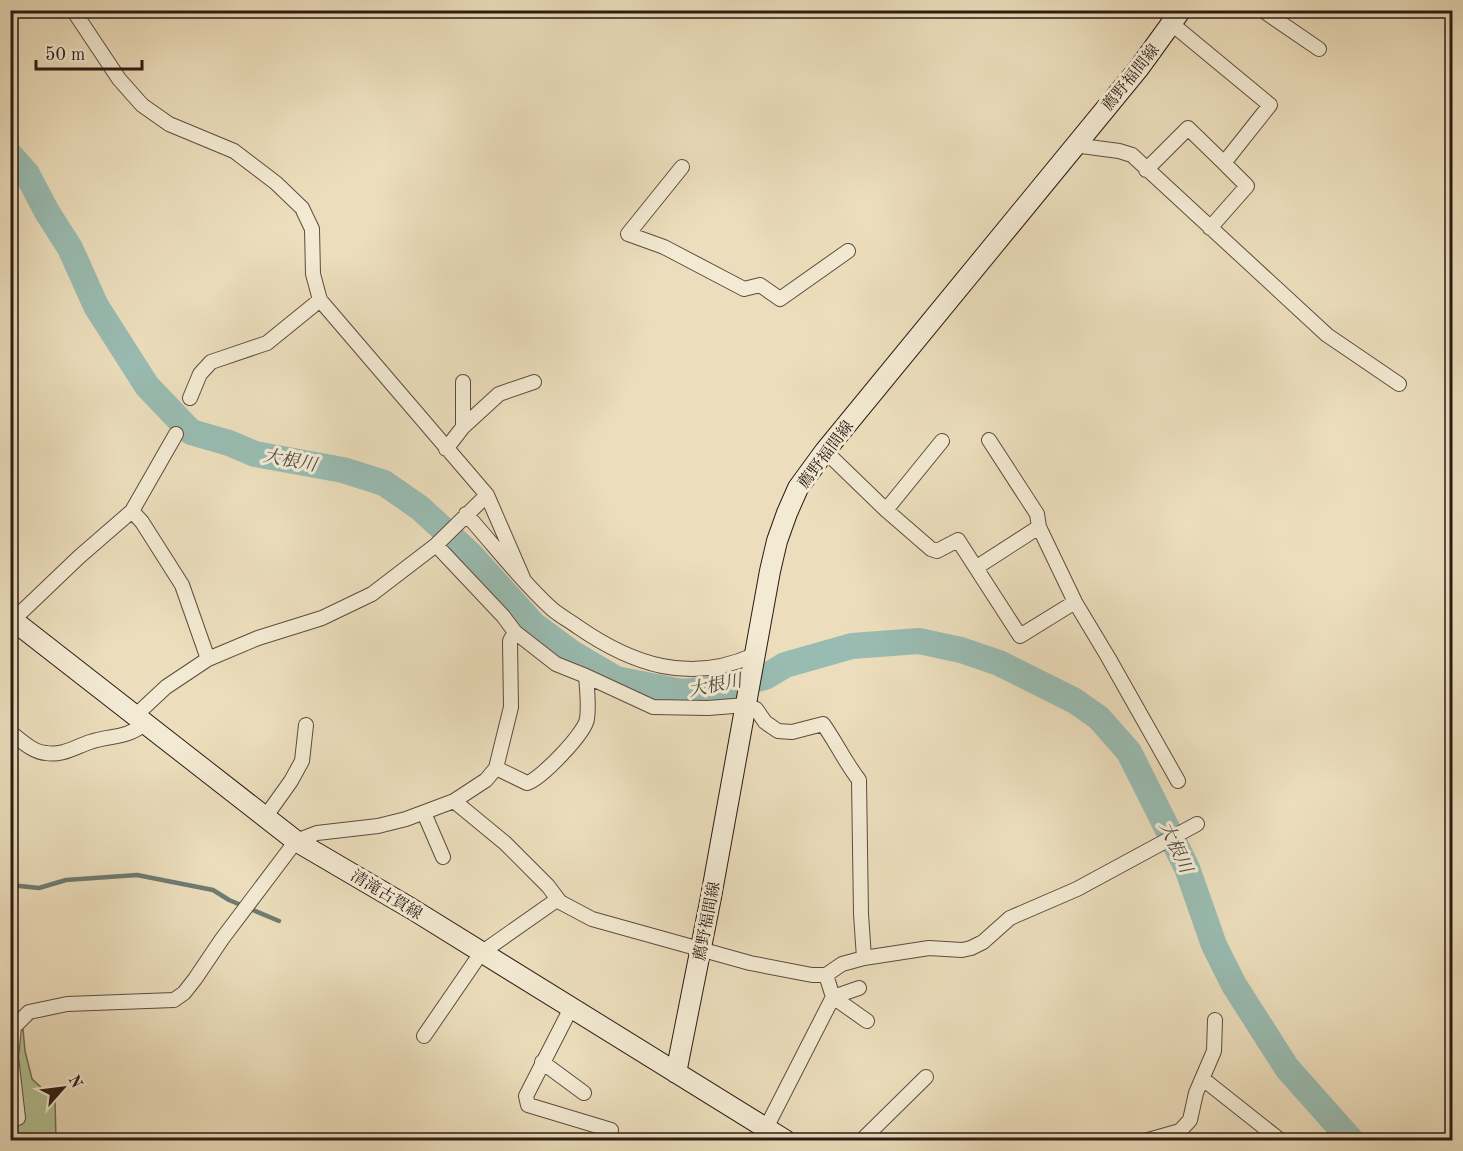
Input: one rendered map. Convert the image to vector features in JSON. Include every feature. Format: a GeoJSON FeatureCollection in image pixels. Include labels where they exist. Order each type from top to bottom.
{"type":"FeatureCollection","features":[{"type":"Feature","properties":{"kind":"main road","name":"薦野福間線"},"geometry":{"type":"LineString","coordinates":[[676,1073],[777,541],[798,488],[825,451],[1139,68],[1173,15]]}},
{"type":"Feature","properties":{"kind":"main road","name":"清滝古賀線"},"geometry":{"type":"LineString","coordinates":[[12,619],[296,841],[412,909],[785,1140]]}},
{"type":"Feature","properties":{"kind":"street"},"geometry":{"type":"LineString","coordinates":[[73,10],[119,79],[142,105],[169,124],[234,151],[276,183],[303,208],[312,229],[313,274],[321,300],[487,495],[522,578]]}},
{"type":"Feature","properties":{"kind":"street"},"geometry":{"type":"LineString","coordinates":[[1262,10],[1319,49]]}},
{"type":"Feature","properties":{"kind":"street"},"geometry":{"type":"LineString","coordinates":[[1173,15],[1270,105],[1224,163]]}},
{"type":"Feature","properties":{"kind":"street"},"geometry":{"type":"LineString","coordinates":[[1146,170],[1188,128],[1247,186],[1210,228]]}},
{"type":"Feature","properties":{"kind":"street"},"geometry":{"type":"LineString","coordinates":[[1074,145],[1132,155],[1327,335],[1399,384]]}},
{"type":"Feature","properties":{"kind":"street"},"geometry":{"type":"LineString","coordinates":[[682,167],[627,234],[664,247],[744,290],[760,285],[780,299],[848,251]]}},
{"type":"Feature","properties":{"kind":"street"},"geometry":{"type":"LineString","coordinates":[[190,398],[200,374],[211,362],[267,343],[321,300]]}},
{"type":"Feature","properties":{"kind":"street"},"geometry":{"type":"LineString","coordinates":[[463,382],[464,427]]}},
{"type":"Feature","properties":{"kind":"street"},"geometry":{"type":"LineString","coordinates":[[446,449],[464,427],[499,394],[534,382]]}},
{"type":"Feature","properties":{"kind":"street"},"geometry":{"type":"LineString","coordinates":[[12,619],[132,511],[176,434]]}},
{"type":"Feature","properties":{"kind":"street"},"geometry":{"type":"LineString","coordinates":[[989,440],[1037,514],[1040,527],[1075,602],[1178,781]]}},
{"type":"Feature","properties":{"kind":"street"},"geometry":{"type":"LineString","coordinates":[[886,510],[942,441]]}},
{"type":"Feature","properties":{"kind":"street"},"geometry":{"type":"LineString","coordinates":[[825,451],[886,510],[931,549],[937,551],[958,540],[1020,636],[1075,602]]}},
{"type":"Feature","properties":{"kind":"street"},"geometry":{"type":"LineString","coordinates":[[10,732],[35,750],[57,753],[92,741],[119,737],[135,731],[141,719],[166,687],[208,659],[258,638],[322,618],[372,594],[436,545],[487,495]]}},
{"type":"Feature","properties":{"kind":"street"},"geometry":{"type":"LineString","coordinates":[[132,511],[142,522],[182,585],[208,659]]}},
{"type":"Feature","properties":{"kind":"street"},"geometry":{"type":"LineString","coordinates":[[466,514],[553,610],[619,653],[642,662],[675,670],[705,669],[754,655]]}},
{"type":"Feature","properties":{"kind":"street"},"geometry":{"type":"LineString","coordinates":[[977,567],[1040,527]]}},
{"type":"Feature","properties":{"kind":"street"},"geometry":{"type":"LineString","coordinates":[[436,545],[489,600],[515,632],[556,664],[653,707],[708,708],[747,699],[765,722],[778,731],[792,732],[823,724],[859,780],[864,958]]}},
{"type":"Feature","properties":{"kind":"street"},"geometry":{"type":"LineString","coordinates":[[18,1118],[11,1057],[14,1027],[29,1012],[67,1004],[179,998],[296,841],[317,833],[378,826],[424,813],[454,801],[480,785],[496,768],[511,707],[510,641],[515,632]]}},
{"type":"Feature","properties":{"kind":"street"},"geometry":{"type":"LineString","coordinates":[[496,768],[527,783],[542,775],[582,731],[587,720],[586,676]]}},
{"type":"Feature","properties":{"kind":"street"},"geometry":{"type":"LineString","coordinates":[[266,816],[302,761],[306,725]]}},
{"type":"Feature","properties":{"kind":"street"},"geometry":{"type":"LineString","coordinates":[[454,801],[505,843],[548,886],[560,902],[592,919],[750,963],[812,975],[826,975],[842,964],[864,958],[929,948],[962,950],[971,948],[983,942],[1010,918],[1077,889],[1197,824]]}},
{"type":"Feature","properties":{"kind":"street"},"geometry":{"type":"LineString","coordinates":[[424,813],[443,857]]}},
{"type":"Feature","properties":{"kind":"street"},"geometry":{"type":"LineString","coordinates":[[424,1036],[481,952],[558,899]]}},
{"type":"Feature","properties":{"kind":"street"},"geometry":{"type":"LineString","coordinates":[[826,975],[833,997],[867,1021]]}},
{"type":"Feature","properties":{"kind":"street"},"geometry":{"type":"LineString","coordinates":[[766,1128],[833,997],[859,988]]}},
{"type":"Feature","properties":{"kind":"street"},"geometry":{"type":"LineString","coordinates":[[571,1008],[526,1096],[528,1105],[611,1130]]}},
{"type":"Feature","properties":{"kind":"street"},"geometry":{"type":"LineString","coordinates":[[1148,1140],[1180,1131],[1190,1120],[1196,1093],[1214,1051],[1215,1020]]}},
{"type":"Feature","properties":{"kind":"street"},"geometry":{"type":"LineString","coordinates":[[542,1062],[584,1093]]}},
{"type":"Feature","properties":{"kind":"street"},"geometry":{"type":"LineString","coordinates":[[862,1140],[926,1077]]}},
{"type":"Feature","properties":{"kind":"street"},"geometry":{"type":"LineString","coordinates":[[1203,1079],[1280,1140]]}},
{"type":"Feature","properties":{"kind":"green space"},"geometry":{"type":"Polygon","coordinates":[[[10,1011],[23,1029],[25,1051],[32,1079],[55,1100],[56,1140],[11,1140],[10,1011]]]}},
{"type":"Feature","properties":{"kind":"waterway","name":"大根川"},"geometry":{"type":"LineString","coordinates":[[10,155],[27,174],[70,248],[96,306],[147,386],[191,432],[229,443],[255,454],[343,470],[384,483],[420,508],[470,554],[534,625],[572,653],[616,679],[682,692],[722,688],[765,677],[785,665],[852,646],[919,641],[961,650],[999,663],[1075,701],[1099,718],[1129,752],[1187,868],[1214,945],[1234,985],[1287,1068],[1351,1140]]}},
{"type":"Feature","properties":{"kind":"waterway"},"geometry":{"type":"LineString","coordinates":[[10,885],[39,888],[66,880],[137,875],[213,890],[229,900],[279,921]]}}]}
